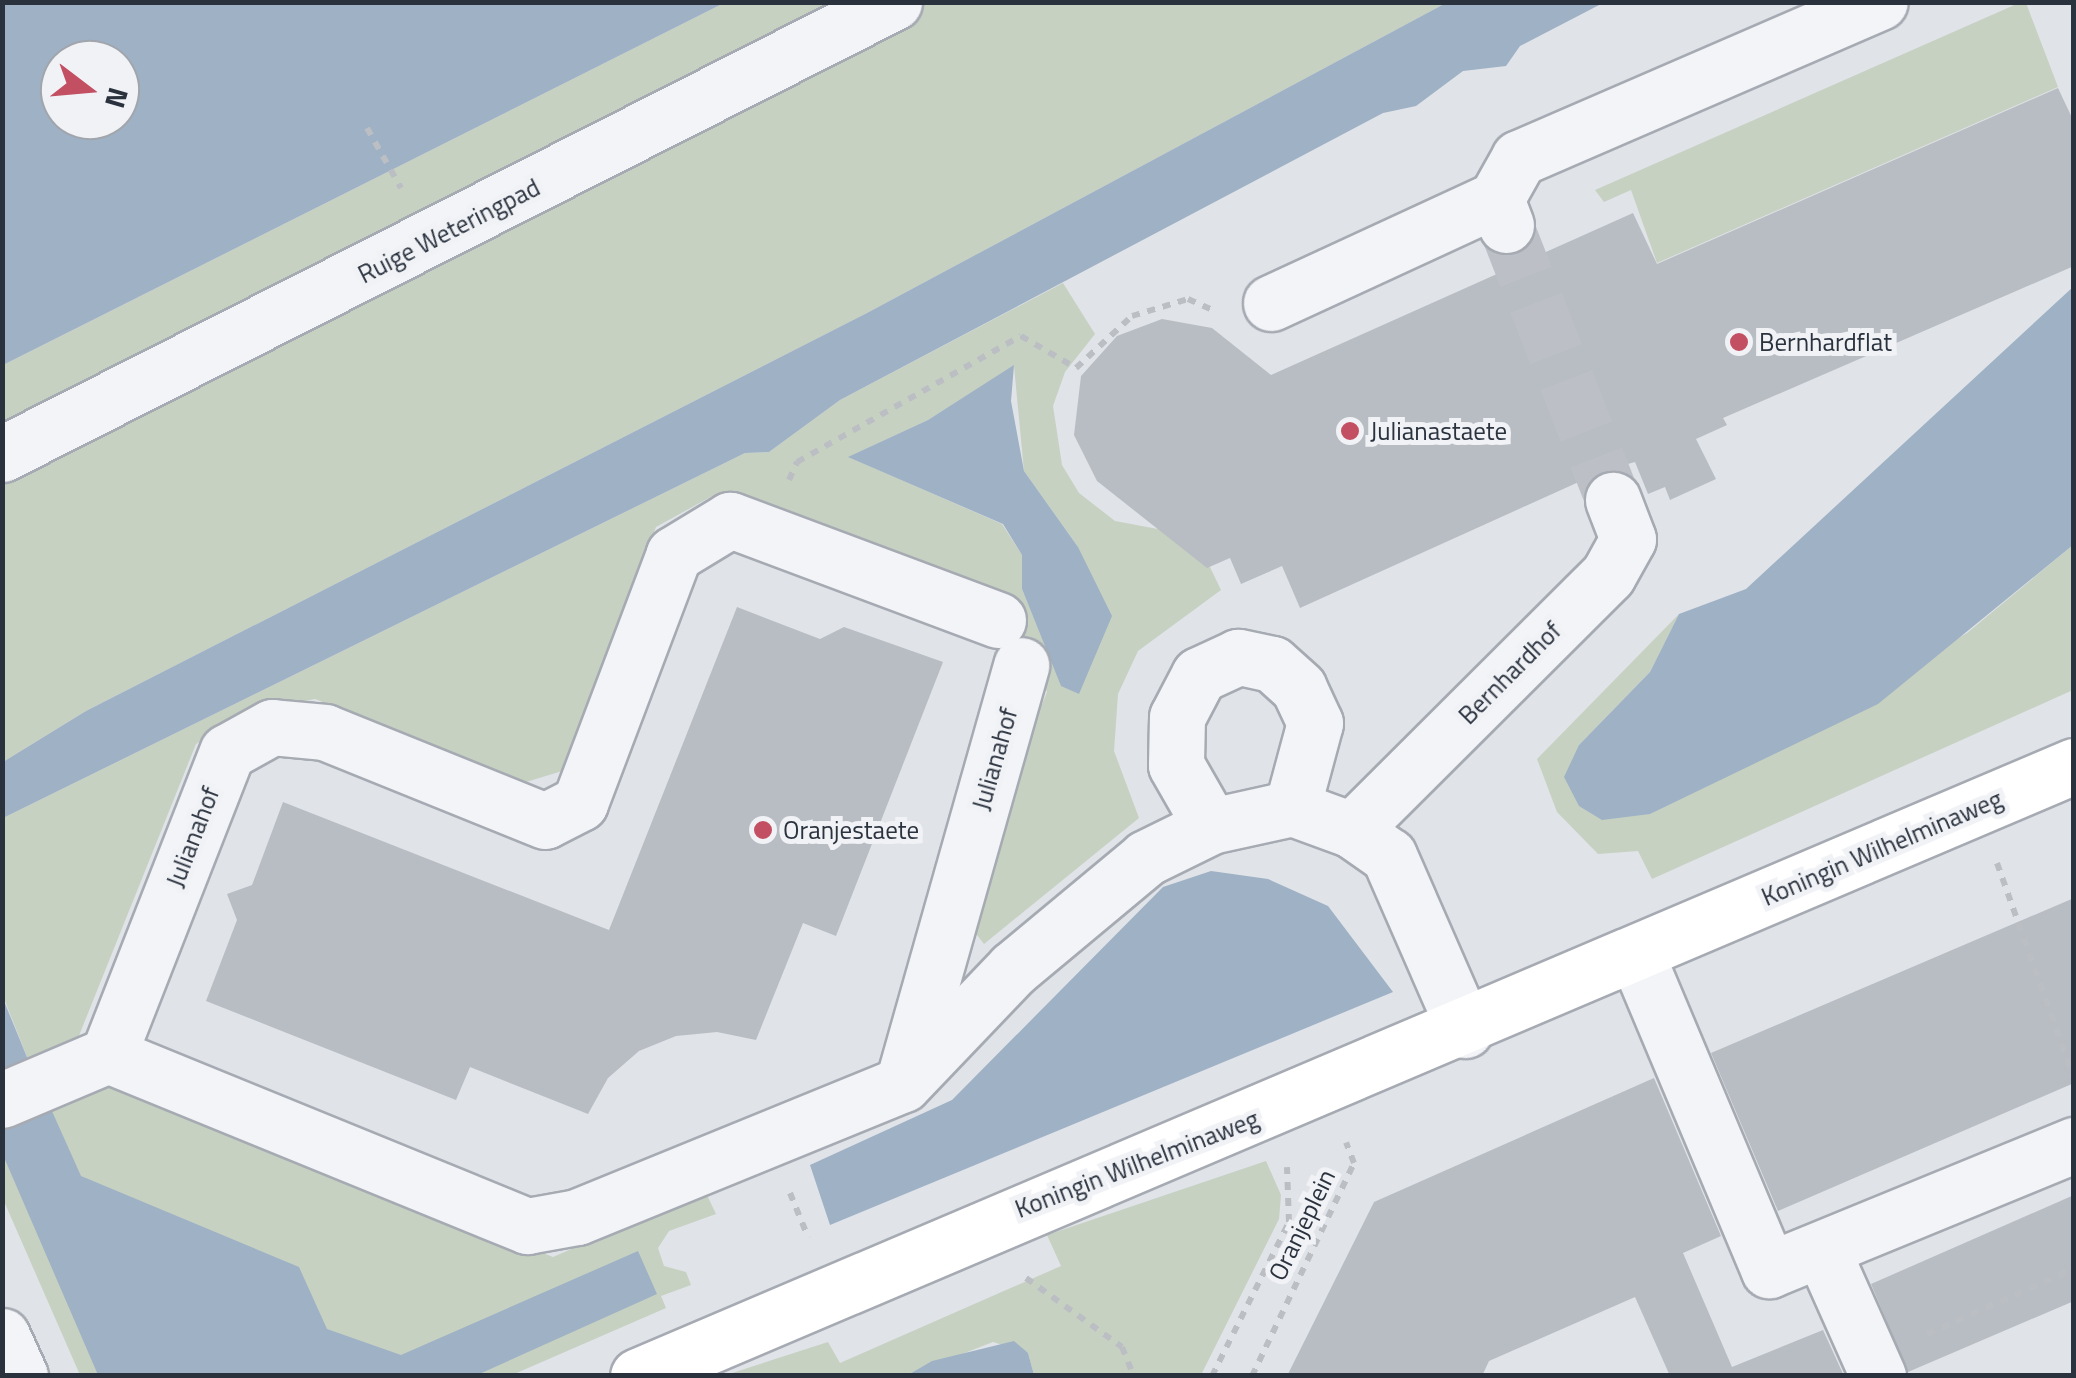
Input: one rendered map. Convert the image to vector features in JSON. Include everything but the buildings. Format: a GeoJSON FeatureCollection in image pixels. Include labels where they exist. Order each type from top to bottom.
{"type":"FeatureCollection","features":[{"type":"Feature","properties":{"kind":"main road","name":"Koningin Wilhelminaweg"},"geometry":{"type":"LineString","coordinates":[[638,1376],[833,1297],[1006,1214],[1325,1090],[2074,766]]}},
{"type":"Feature","properties":{"kind":"street","name":"Ruige Weteringpad"},"geometry":{"type":"LineString","coordinates":[[2,454],[894,2]]}},
{"type":"Feature","properties":{"kind":"street"},"geometry":{"type":"LineString","coordinates":[[1270,302],[1501,212],[1519,158],[1880,2]]}},
{"type":"Feature","properties":{"kind":"street","name":"Bernhardhof"},"geometry":{"type":"LineString","coordinates":[[1352,830],[1608,575],[1628,539],[1613,500]]}},
{"type":"Feature","properties":{"kind":"street","name":"Julianahof"},"geometry":{"type":"LineString","coordinates":[[108,1054],[227,752],[272,728],[324,732],[545,820],[580,803],[674,554],[730,520],[1009,643],[903,1084]]}},
{"type":"Feature","properties":{"kind":"street"},"geometry":{"type":"LineString","coordinates":[[1211,826],[1176,764],[1177,717],[1199,675],[1238,657],[1272,664],[1299,688],[1315,723],[1292,808]]}},
{"type":"Feature","properties":{"kind":"street"},"geometry":{"type":"LineString","coordinates":[[22,1091],[108,1054],[528,1226],[577,1217],[903,1084],[1013,969],[1146,858],[1211,826],[1292,808],[1352,830],[1388,856],[1464,1030]]}},
{"type":"Feature","properties":{"kind":"street"},"geometry":{"type":"LineString","coordinates":[[1636,954],[1769,1270],[2074,1145]]}},
{"type":"Feature","properties":{"kind":"street"},"geometry":{"type":"LineString","coordinates":[[1822,1250],[1874,1367]]}},
{"type":"Feature","properties":{"kind":"street"},"geometry":{"type":"LineString","coordinates":[[2,1336],[20,1376]]}},
{"type":"Feature","properties":{"kind":"path"},"geometry":{"type":"LineString","coordinates":[[766,533],[797,462],[1021,336],[1076,368],[1132,316],[1188,299],[1242,322],[1270,302]]}},
{"type":"Feature","properties":{"kind":"path"},"geometry":{"type":"LineString","coordinates":[[1976,808],[2074,1078]]}},
{"type":"Feature","properties":{"kind":"path","name":"Oranjeplein"},"geometry":{"type":"LineString","coordinates":[[1252,1376],[1354,1163],[1325,1090]]}},
{"type":"Feature","properties":{"kind":"path","name":"Oranjeplein"},"geometry":{"type":"LineString","coordinates":[[1212,1376],[1289,1222],[1293,1182],[1264,1115]]}},
{"type":"Feature","properties":{"kind":"path"},"geometry":{"type":"LineString","coordinates":[[766,1137],[833,1297]]}},
{"type":"Feature","properties":{"kind":"path"},"geometry":{"type":"LineString","coordinates":[[1874,1367],[2074,1269]]}},
{"type":"Feature","properties":{"kind":"path"},"geometry":{"type":"LineString","coordinates":[[1005,1284],[1023,1276],[1122,1347],[1134,1376]]}},
{"type":"Feature","properties":{"kind":"green space"},"geometry":{"type":"Polygon","coordinates":[[[724,3],[1446,3],[867,313],[86,711],[3,762],[3,365],[724,3]]]}},
{"type":"Feature","properties":{"kind":"green space"},"geometry":{"type":"Polygon","coordinates":[[[2026,3],[2058,87],[1657,263],[1631,190],[1604,202],[1595,190],[2026,3]]]}},
{"type":"Feature","properties":{"kind":"green space"},"geometry":{"type":"Polygon","coordinates":[[[1063,283],[1095,334],[1065,372],[1053,406],[1062,465],[1079,493],[1115,521],[1195,536],[1221,590],[1138,651],[1118,694],[1114,751],[1139,818],[984,944],[959,912],[1047,692],[1015,615],[1001,598],[742,494],[714,495],[656,527],[562,771],[523,783],[315,699],[237,717],[196,744],[74,1048],[31,1067],[3,996],[3,818],[745,453],[769,452],[840,400],[1063,283]],[[1014,366],[928,420],[849,457],[1002,524],[1022,555],[1022,589],[1061,685],[1079,694],[1078,547],[1024,471],[1014,366]]]}},
{"type":"Feature","properties":{"kind":"green space"},"geometry":{"type":"Polygon","coordinates":[[[2073,545],[2073,690],[1652,879],[1638,851],[1598,854],[1557,812],[1537,759],[1679,614],[1650,672],[1579,745],[1650,814],[1967,633],[2073,545]]]}},
{"type":"Feature","properties":{"kind":"green space"},"geometry":{"type":"Polygon","coordinates":[[[101,1078],[553,1257],[705,1191],[716,1214],[669,1231],[658,1248],[664,1266],[686,1272],[691,1285],[661,1296],[666,1308],[512,1375],[80,1375],[3,1199],[2,1120],[101,1078]]]}},
{"type":"Feature","properties":{"kind":"green space"},"geometry":{"type":"Polygon","coordinates":[[[1266,1161],[1281,1195],[1279,1219],[1201,1375],[1034,1375],[1028,1353],[993,1342],[908,1375],[723,1376],[828,1342],[840,1363],[1061,1266],[1047,1235],[1266,1161]]]}},
{"type":"Feature","properties":{"kind":"water"},"geometry":{"type":"Polygon","coordinates":[[[3,2],[724,3],[3,365],[3,2]]]}},
{"type":"Feature","properties":{"kind":"water"},"geometry":{"type":"Polygon","coordinates":[[[1446,3],[1603,3],[1520,46],[1506,66],[1463,71],[1416,106],[1383,113],[840,400],[769,452],[745,453],[3,818],[3,762],[86,711],[867,313],[1446,3]]]}},
{"type":"Feature","properties":{"kind":"water"},"geometry":{"type":"Polygon","coordinates":[[[2073,287],[2073,545],[1878,704],[1650,814],[1602,820],[1579,806],[1564,777],[1579,745],[1650,672],[1679,614],[1746,589],[2073,287]]]}},
{"type":"Feature","properties":{"kind":"water"},"geometry":{"type":"Polygon","coordinates":[[[1014,365],[1011,401],[1024,471],[1078,547],[1112,616],[1079,694],[1061,686],[1022,589],[1022,555],[1003,524],[848,457],[928,420],[1014,365]]]}},
{"type":"Feature","properties":{"kind":"water"},"geometry":{"type":"Polygon","coordinates":[[[1211,871],[1268,879],[1328,906],[1393,992],[830,1225],[810,1165],[952,1100],[1163,887],[1211,871]]]}},
{"type":"Feature","properties":{"kind":"water"},"geometry":{"type":"Polygon","coordinates":[[[2,996],[31,1067],[2,1080],[2,996]]]}},
{"type":"Feature","properties":{"kind":"water"},"geometry":{"type":"Polygon","coordinates":[[[47,1100],[81,1176],[299,1267],[327,1329],[401,1355],[638,1251],[657,1294],[477,1375],[98,1375],[3,1155],[2,1120],[47,1100]]]}},
{"type":"Feature","properties":{"kind":"water"},"geometry":{"type":"Polygon","coordinates":[[[1014,1341],[1028,1353],[1034,1375],[908,1375],[932,1361],[1014,1341]]]}},
{"type":"Feature","properties":{"kind":"tunnel"},"geometry":{"type":"LineString","coordinates":[[1506,225],[1613,500]]}},
{"type":"Feature","properties":{"kind":"place","name":"Bernhardflat"},"geometry":{"type":"Point","coordinates":[1739,342]}},
{"type":"Feature","properties":{"kind":"place","name":"Julianastaete"},"geometry":{"type":"Point","coordinates":[1350,431]}},
{"type":"Feature","properties":{"kind":"place","name":"Oranjestaete"},"geometry":{"type":"Point","coordinates":[763,830]}}]}
